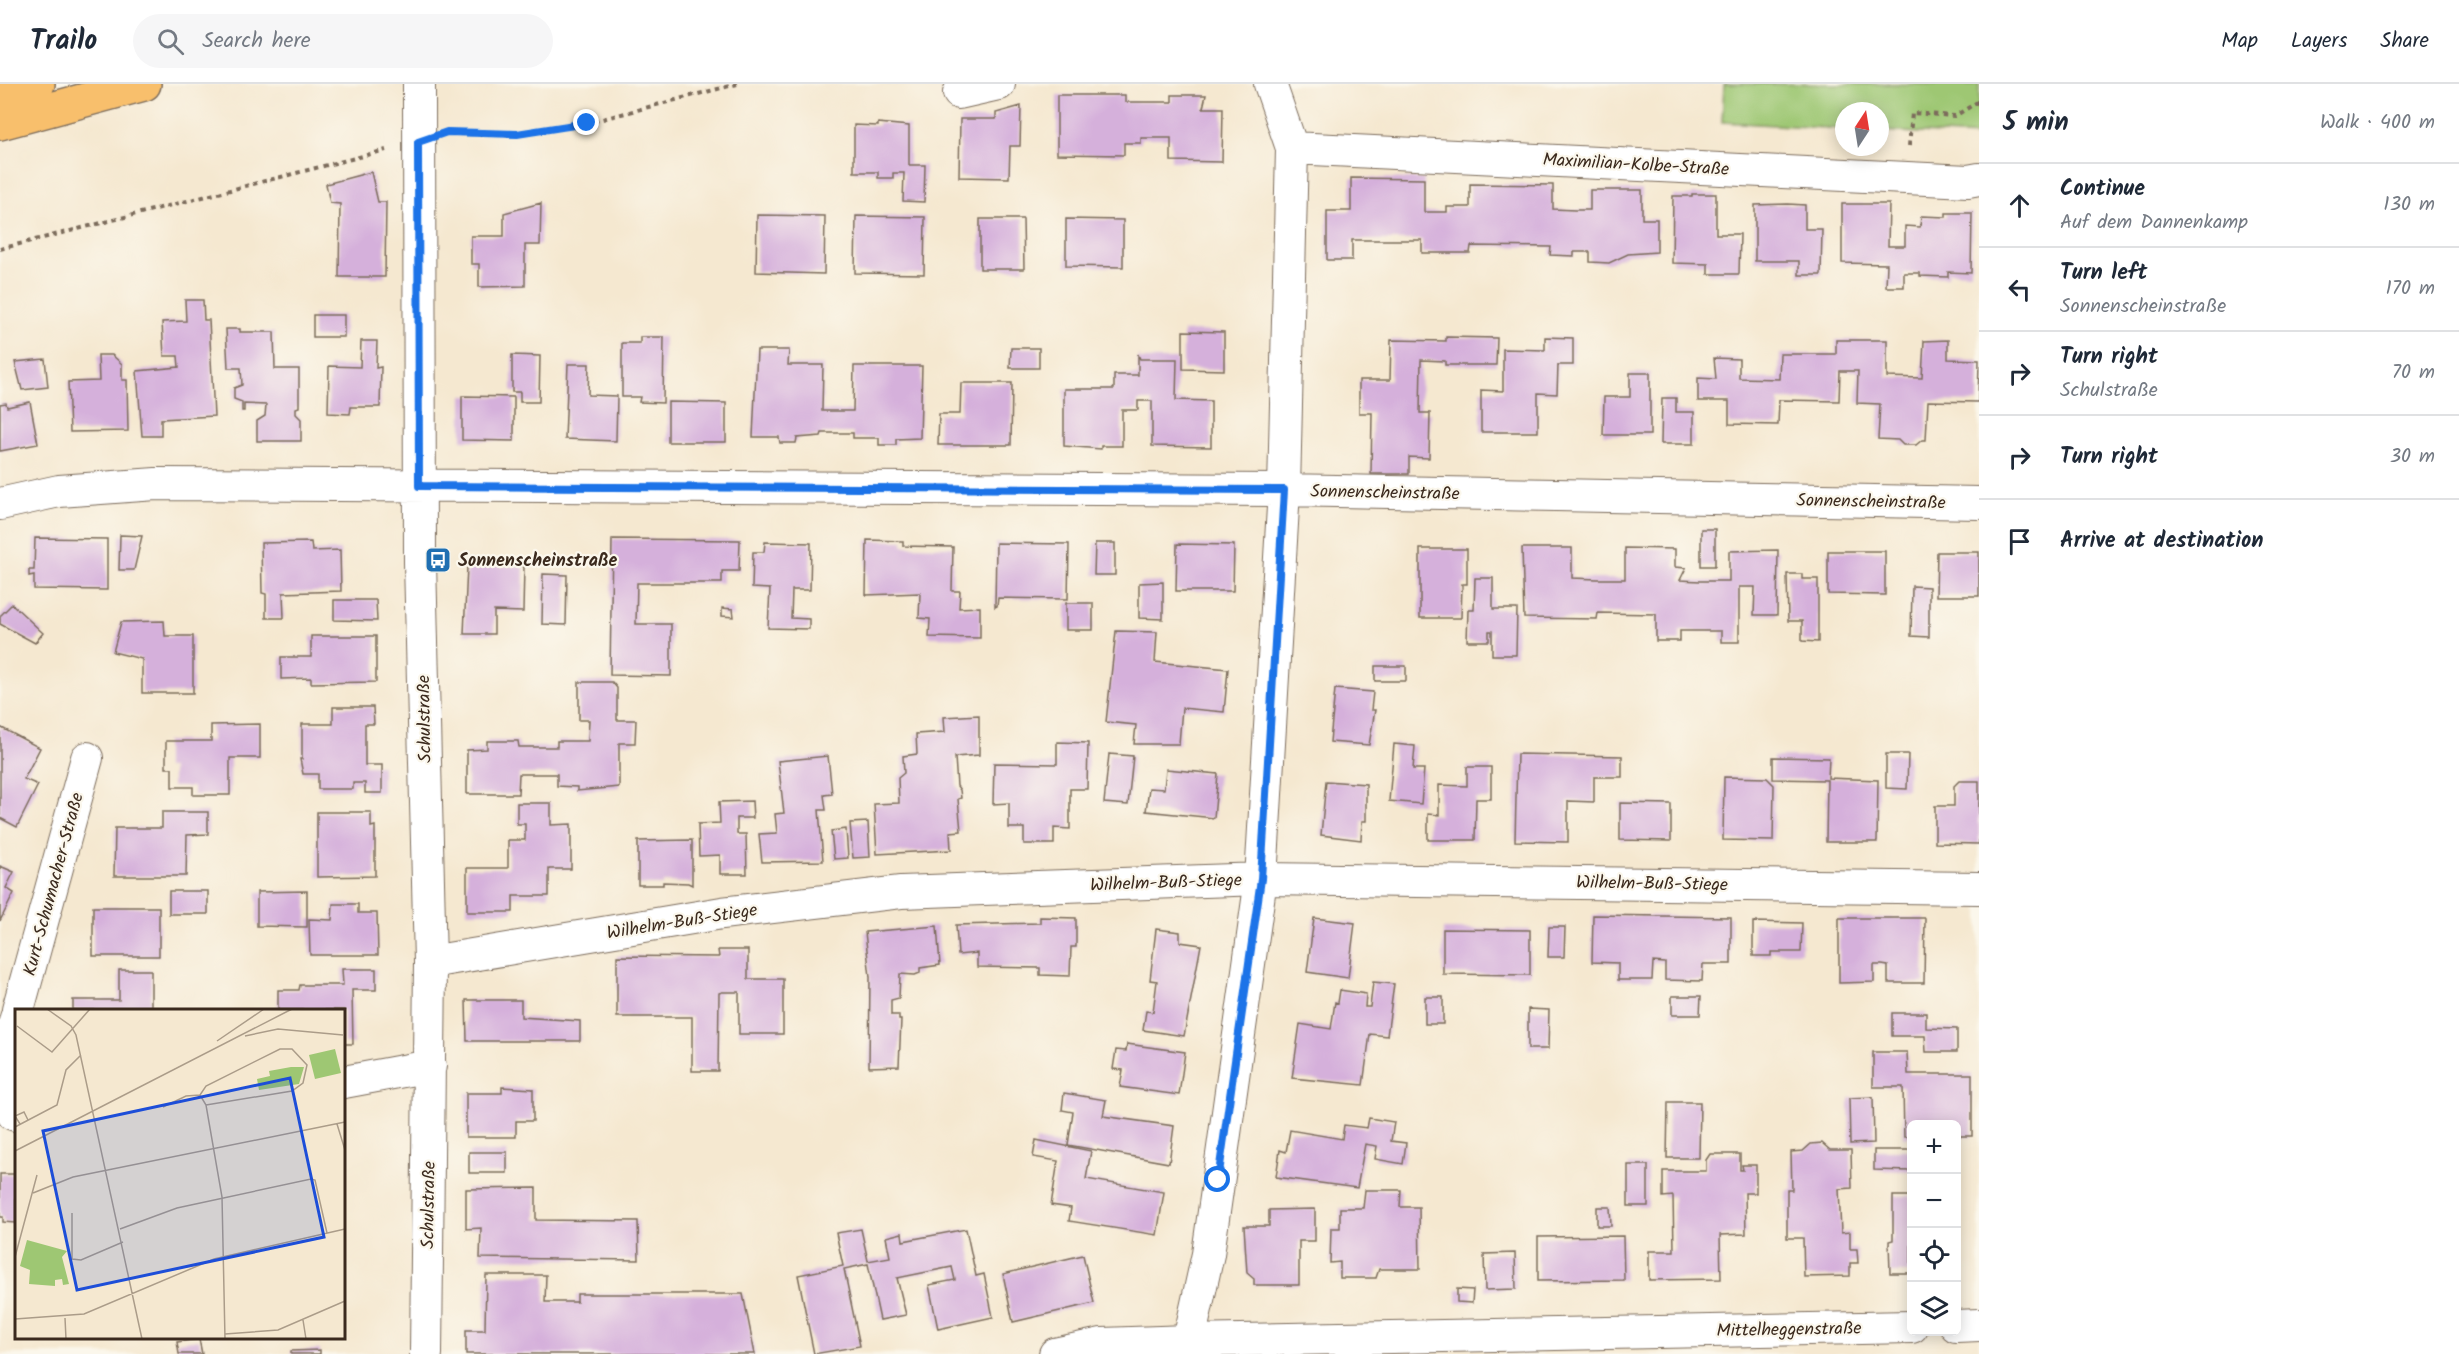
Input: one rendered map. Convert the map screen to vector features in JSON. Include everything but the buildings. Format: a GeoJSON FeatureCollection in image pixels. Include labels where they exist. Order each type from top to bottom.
{"type":"FeatureCollection","features":[{"type":"Feature","properties":{"kind":"highway"},"geometry":{"type":"LineString","coordinates":[[0,94],[38,84]]}},
{"type":"Feature","properties":{"kind":"highway"},"geometry":{"type":"LineString","coordinates":[[0,123],[144,84]]}},
{"type":"Feature","properties":{"kind":"street","name":"Schulstraße"},"geometry":{"type":"LineString","coordinates":[[419,84],[419,486],[430,962],[426,1354]]}},
{"type":"Feature","properties":{"kind":"street"},"geometry":{"type":"LineString","coordinates":[[959,93],[999,84]]}},
{"type":"Feature","properties":{"kind":"street"},"geometry":{"type":"LineString","coordinates":[[1187,1347],[1208,1254],[1261,879],[1284,490],[1292,148],[1270,84]]}},
{"type":"Feature","properties":{"kind":"street","name":"Maximilian-Kolbe-Straße"},"geometry":{"type":"LineString","coordinates":[[1292,148],[1968,181],[1979,178]]}},
{"type":"Feature","properties":{"kind":"street","name":"Sonnenscheinstraße"},"geometry":{"type":"LineString","coordinates":[[0,504],[60,491],[156,484],[1284,490],[1979,503]]}},
{"type":"Feature","properties":{"kind":"street","name":"Kurt-Schumacher-Straße"},"geometry":{"type":"LineString","coordinates":[[19,1009],[87,758]]}},
{"type":"Feature","properties":{"kind":"street","name":"Wilhelm-Buß-Stiege"},"geometry":{"type":"LineString","coordinates":[[430,962],[722,913],[901,892],[1261,879],[1979,888]]}},
{"type":"Feature","properties":{"kind":"street"},"geometry":{"type":"LineString","coordinates":[[15,1022],[7,1054],[3,1089],[15,1115]]}},
{"type":"Feature","properties":{"kind":"street"},"geometry":{"type":"LineString","coordinates":[[345,1082],[430,1066]]}},
{"type":"Feature","properties":{"kind":"street"},"geometry":{"type":"LineString","coordinates":[[1961,1326],[1979,1325]]}},
{"type":"Feature","properties":{"kind":"street","name":"Mittelheggenstraße"},"geometry":{"type":"LineString","coordinates":[[1055,1354],[1102,1344],[1187,1347],[1907,1327]]}},
{"type":"Feature","properties":{"kind":"path"},"geometry":{"type":"LineString","coordinates":[[0,249],[418,142],[447,132],[517,134],[587,123],[737,84]]}},
{"type":"Feature","properties":{"kind":"path"},"geometry":{"type":"LineString","coordinates":[[1906,178],[1912,113],[1955,116],[1979,100]]}},
{"type":"Feature","properties":{"kind":"green space"},"geometry":{"type":"Polygon","coordinates":[[[1724,84],[1979,84],[1979,136],[1889,131],[1889,102],[1835,102],[1835,128],[1722,122],[1724,84]]]}},
{"type":"Feature","properties":{"kind":"place","name":"Sonnenscheinstraße"},"geometry":{"type":"Point","coordinates":[438,560]}},
{"type":"Feature","properties":{"kind":"route"},"geometry":{"type":"LineString","coordinates":[[587,123],[517,134],[447,132],[418,142],[419,486],[1284,490],[1261,879],[1218,1180]]}}]}
